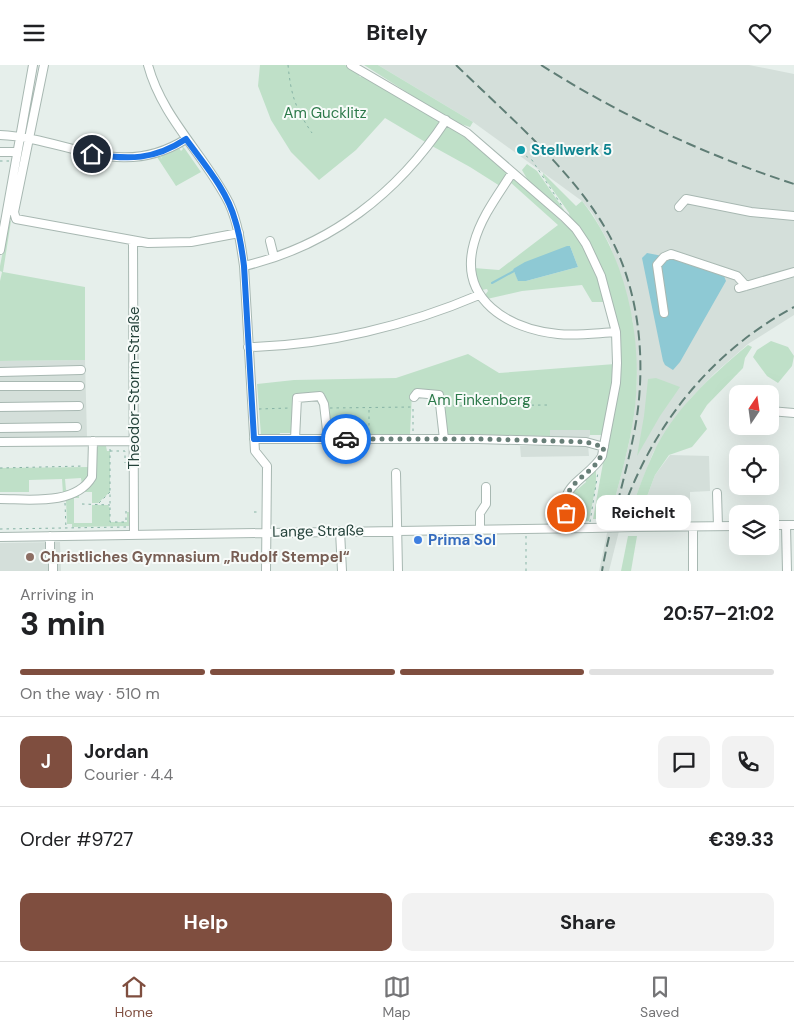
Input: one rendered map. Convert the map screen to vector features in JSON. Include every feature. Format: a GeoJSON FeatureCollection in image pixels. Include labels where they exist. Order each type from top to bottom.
{"type":"FeatureCollection","features":[{"type":"Feature","properties":{"kind":"street"},"geometry":{"type":"LineString","coordinates":[[0,250],[33,65]]}},
{"type":"Feature","properties":{"kind":"street"},"geometry":{"type":"LineString","coordinates":[[44,65],[14,212],[16,219],[157,244],[184,243],[239,233]]}},
{"type":"Feature","properties":{"kind":"street"},"geometry":{"type":"LineString","coordinates":[[148,65],[163,103],[225,197],[239,233],[244,266],[254,439],[257,455],[266,466],[266,571]]}},
{"type":"Feature","properties":{"kind":"street"},"geometry":{"type":"LineString","coordinates":[[351,65],[446,120],[473,138],[564,217],[580,235],[596,263],[616,332],[617,374],[604,447],[598,463],[574,485],[567,495],[567,528]]}},
{"type":"Feature","properties":{"kind":"street"},"geometry":{"type":"LineString","coordinates":[[244,266],[274,257],[317,240],[367,209],[404,175],[427,148],[446,120]]}},
{"type":"Feature","properties":{"kind":"street"},"geometry":{"type":"LineString","coordinates":[[0,135],[20,136],[92,154],[128,158],[156,155],[173,148],[186,139]]}},
{"type":"Feature","properties":{"kind":"street"},"geometry":{"type":"LineString","coordinates":[[0,152],[17,152]]}},
{"type":"Feature","properties":{"kind":"street"},"geometry":{"type":"LineString","coordinates":[[512,173],[490,207],[473,243],[471,274],[479,295],[502,316],[524,327],[559,334],[616,332]]}},
{"type":"Feature","properties":{"kind":"street"},"geometry":{"type":"LineString","coordinates":[[678,207],[686,199],[752,212],[794,216]]}},
{"type":"Feature","properties":{"kind":"street","name":"Theodor-Storm-Straße"},"geometry":{"type":"LineString","coordinates":[[133,241],[134,441],[128,510],[134,531]]}},
{"type":"Feature","properties":{"kind":"street"},"geometry":{"type":"LineString","coordinates":[[270,241],[274,257]]}},
{"type":"Feature","properties":{"kind":"street"},"geometry":{"type":"LineString","coordinates":[[664,313],[657,265],[664,257],[671,254],[737,276],[743,287],[794,272]]}},
{"type":"Feature","properties":{"kind":"street"},"geometry":{"type":"LineString","coordinates":[[248,347],[310,342],[370,330],[437,311],[479,295]]}},
{"type":"Feature","properties":{"kind":"street"},"geometry":{"type":"LineString","coordinates":[[0,372],[81,370]]}},
{"type":"Feature","properties":{"kind":"street"},"geometry":{"type":"LineString","coordinates":[[0,387],[80,386]]}},
{"type":"Feature","properties":{"kind":"street"},"geometry":{"type":"LineString","coordinates":[[414,397],[417,393],[439,395],[444,439]]}},
{"type":"Feature","properties":{"kind":"street"},"geometry":{"type":"LineString","coordinates":[[295,439],[297,398],[320,396],[323,399],[325,408],[328,439]]}},
{"type":"Feature","properties":{"kind":"street"},"geometry":{"type":"LineString","coordinates":[[0,407],[79,406]]}},
{"type":"Feature","properties":{"kind":"street"},"geometry":{"type":"LineString","coordinates":[[779,412],[794,413]]}},
{"type":"Feature","properties":{"kind":"street"},"geometry":{"type":"LineString","coordinates":[[0,427],[77,427]]}},
{"type":"Feature","properties":{"kind":"street"},"geometry":{"type":"LineString","coordinates":[[254,439],[444,439],[586,442],[604,447]]}},
{"type":"Feature","properties":{"kind":"street"},"geometry":{"type":"LineString","coordinates":[[0,499],[65,497],[80,490],[92,477],[93,441]]}},
{"type":"Feature","properties":{"kind":"street"},"geometry":{"type":"LineString","coordinates":[[0,443],[134,441]]}},
{"type":"Feature","properties":{"kind":"street"},"geometry":{"type":"LineString","coordinates":[[396,473],[398,571]]}},
{"type":"Feature","properties":{"kind":"street"},"geometry":{"type":"LineString","coordinates":[[480,529],[480,513],[486,503],[486,487]]}},
{"type":"Feature","properties":{"kind":"street"},"geometry":{"type":"LineString","coordinates":[[717,493],[718,526]]}},
{"type":"Feature","properties":{"kind":"street"},"geometry":{"type":"LineString","coordinates":[[787,571],[790,525]]}},
{"type":"Feature","properties":{"kind":"street","name":"Lange Straße"},"geometry":{"type":"LineString","coordinates":[[0,537],[50,536],[66,532],[266,532],[729,526]]}},
{"type":"Feature","properties":{"kind":"street"},"geometry":{"type":"LineString","coordinates":[[693,527],[693,571]]}},
{"type":"Feature","properties":{"kind":"street"},"geometry":{"type":"LineString","coordinates":[[340,531],[342,571]]}},
{"type":"Feature","properties":{"kind":"street"},"geometry":{"type":"LineString","coordinates":[[50,536],[50,556],[53,561],[53,571]]}},
{"type":"Feature","properties":{"kind":"path"},"geometry":{"type":"LineString","coordinates":[[288,65],[291,89],[296,106],[312,133]]}},
{"type":"Feature","properties":{"kind":"path"},"geometry":{"type":"LineString","coordinates":[[526,156],[532,159],[564,208],[566,213],[564,217]]}},
{"type":"Feature","properties":{"kind":"path"},"geometry":{"type":"LineString","coordinates":[[0,161],[15,161]]}},
{"type":"Feature","properties":{"kind":"path"},"geometry":{"type":"LineString","coordinates":[[412,439],[414,397]]}},
{"type":"Feature","properties":{"kind":"path"},"geometry":{"type":"LineString","coordinates":[[441,406],[547,405]]}},
{"type":"Feature","properties":{"kind":"path"},"geometry":{"type":"LineString","coordinates":[[369,439],[370,407]]}},
{"type":"Feature","properties":{"kind":"path"},"geometry":{"type":"LineString","coordinates":[[325,408],[413,407]]}},
{"type":"Feature","properties":{"kind":"path"},"geometry":{"type":"LineString","coordinates":[[252,409],[296,408]]}},
{"type":"Feature","properties":{"kind":"path"},"geometry":{"type":"LineString","coordinates":[[110,441],[110,522],[126,522],[128,510]]}},
{"type":"Feature","properties":{"kind":"path"},"geometry":{"type":"LineString","coordinates":[[110,451],[125,451],[124,463]]}},
{"type":"Feature","properties":{"kind":"path"},"geometry":{"type":"LineString","coordinates":[[591,528],[590,522],[598,477],[598,463]]}},
{"type":"Feature","properties":{"kind":"path"},"geometry":{"type":"LineString","coordinates":[[0,468],[93,466]]}},
{"type":"Feature","properties":{"kind":"path"},"geometry":{"type":"LineString","coordinates":[[99,504],[110,492]]}},
{"type":"Feature","properties":{"kind":"path"},"geometry":{"type":"LineString","coordinates":[[65,497],[66,532]]}},
{"type":"Feature","properties":{"kind":"path"},"geometry":{"type":"LineString","coordinates":[[82,503],[110,505]]}},
{"type":"Feature","properties":{"kind":"path"},"geometry":{"type":"LineString","coordinates":[[525,528],[526,571]]}},
{"type":"Feature","properties":{"kind":"path"},"geometry":{"type":"LineString","coordinates":[[0,529],[66,532],[134,531]]}},
{"type":"Feature","properties":{"kind":"shaded area"},"geometry":{"type":"Polygon","coordinates":[[[378,65],[749,65],[794,74],[794,315],[748,344],[715,373],[691,398],[671,424],[653,453],[627,519],[622,519],[609,571],[599,571],[629,443],[637,380],[633,322],[610,245],[592,213],[582,201],[473,122],[378,65]]]}},
{"type":"Feature","properties":{"kind":"shaded area"},"geometry":{"type":"Polygon","coordinates":[[[85,360],[87,438],[0,439],[0,361],[85,360]]]}},
{"type":"Feature","properties":{"kind":"shaded area"},"geometry":{"type":"Polygon","coordinates":[[[550,430],[590,430],[590,435],[588,439],[550,439],[550,430]]]}},
{"type":"Feature","properties":{"kind":"shaded area"},"geometry":{"type":"Polygon","coordinates":[[[588,445],[589,456],[521,457],[520,446],[588,445]]]}},
{"type":"Feature","properties":{"kind":"shaded area"},"geometry":{"type":"Polygon","coordinates":[[[670,455],[709,456],[710,491],[690,492],[690,520],[639,518],[655,475],[670,455]]]}},
{"type":"Feature","properties":{"kind":"shaded area","name":"Christliches Gymnasium „Rudolf Stempel“"},"geometry":{"type":"Polygon","coordinates":[[[60,542],[61,571],[0,571],[0,543],[60,542]]]}},
{"type":"Feature","properties":{"kind":"green space","name":"Am Gucklitz"},"geometry":{"type":"Polygon","coordinates":[[[260,65],[345,65],[358,73],[360,77],[363,76],[438,120],[439,123],[427,143],[385,118],[356,150],[319,180],[291,152],[271,120],[258,86],[260,65]]]}},
{"type":"Feature","properties":{"kind":"green space"},"geometry":{"type":"Polygon","coordinates":[[[364,65],[378,65],[473,122],[470,127],[454,122],[364,65]]]}},
{"type":"Feature","properties":{"kind":"green space"},"geometry":{"type":"Polygon","coordinates":[[[449,126],[469,139],[507,173],[500,186],[432,146],[445,127],[449,126]]]}},
{"type":"Feature","properties":{"kind":"green space"},"geometry":{"type":"Polygon","coordinates":[[[182,147],[201,172],[176,186],[157,157],[160,156],[162,159],[161,156],[179,148],[181,151],[182,147]]]}},
{"type":"Feature","properties":{"kind":"green space"},"geometry":{"type":"Polygon","coordinates":[[[527,164],[537,171],[564,210],[560,210],[530,184],[522,170],[527,164]]]}},
{"type":"Feature","properties":{"kind":"green space"},"geometry":{"type":"Polygon","coordinates":[[[543,173],[576,206],[582,201],[598,224],[611,249],[629,302],[637,359],[637,387],[629,441],[610,519],[593,519],[613,421],[620,361],[587,240],[570,218],[569,213],[543,176],[543,173]]]}},
{"type":"Feature","properties":{"kind":"green space"},"geometry":{"type":"Polygon","coordinates":[[[514,178],[574,233],[589,257],[606,302],[592,302],[582,285],[522,291],[487,299],[485,295],[488,291],[487,289],[482,290],[476,280],[474,268],[499,270],[558,225],[510,182],[514,178]],[[570,246],[513,269],[518,280],[526,281],[578,267],[570,246]]]}},
{"type":"Feature","properties":{"kind":"green space"},"geometry":{"type":"Polygon","coordinates":[[[9,220],[11,221],[3,272],[85,287],[85,360],[0,361],[0,281],[2,272],[0,271],[0,266],[9,220]]]}},
{"type":"Feature","properties":{"kind":"green space"},"geometry":{"type":"Polygon","coordinates":[[[771,341],[788,347],[794,356],[792,366],[778,383],[767,376],[753,357],[757,350],[771,341]]]}},
{"type":"Feature","properties":{"kind":"green space"},"geometry":{"type":"Polygon","coordinates":[[[748,345],[752,347],[745,358],[743,368],[707,405],[700,416],[707,429],[692,447],[669,455],[655,475],[639,518],[627,519],[653,454],[671,423],[694,395],[748,345]]]}},
{"type":"Feature","properties":{"kind":"green space","name":"Am Finkenberg"},"geometry":{"type":"Polygon","coordinates":[[[468,354],[499,373],[615,364],[602,435],[590,435],[590,430],[550,430],[550,436],[448,434],[445,429],[443,392],[412,392],[410,435],[332,437],[327,431],[325,394],[295,394],[294,433],[280,433],[279,436],[261,435],[257,384],[294,380],[396,378],[468,354]]]}},
{"type":"Feature","properties":{"kind":"green space"},"geometry":{"type":"Polygon","coordinates":[[[656,378],[680,387],[660,416],[637,456],[648,379],[656,378]]]}},
{"type":"Feature","properties":{"kind":"green space"},"geometry":{"type":"Polygon","coordinates":[[[99,445],[106,446],[107,451],[110,451],[110,492],[98,503],[92,503],[92,492],[85,492],[96,448],[99,445]]]}},
{"type":"Feature","properties":{"kind":"green space"},"geometry":{"type":"Polygon","coordinates":[[[91,467],[92,473],[82,485],[81,478],[65,479],[66,490],[71,490],[72,492],[63,494],[62,479],[29,480],[29,492],[0,492],[0,468],[91,467]]]}},
{"type":"Feature","properties":{"kind":"green space"},"geometry":{"type":"Polygon","coordinates":[[[596,470],[596,484],[589,521],[572,521],[569,509],[574,492],[596,470]]]}},
{"type":"Feature","properties":{"kind":"green space"},"geometry":{"type":"Polygon","coordinates":[[[79,494],[79,498],[74,498],[74,523],[92,523],[92,505],[108,505],[110,509],[110,522],[127,522],[127,512],[130,512],[130,526],[72,527],[72,524],[67,524],[66,500],[79,494]]]}},
{"type":"Feature","properties":{"kind":"green space"},"geometry":{"type":"Polygon","coordinates":[[[628,536],[637,536],[631,571],[621,571],[628,536]]]}},
{"type":"Feature","properties":{"kind":"water"},"geometry":{"type":"Polygon","coordinates":[[[570,246],[578,267],[526,281],[518,281],[513,269],[525,262],[570,246]]]}},
{"type":"Feature","properties":{"kind":"water"},"geometry":{"type":"Polygon","coordinates":[[[647,253],[673,258],[720,274],[724,276],[726,281],[680,362],[673,370],[665,365],[663,361],[642,258],[647,253]]]}},
{"type":"Feature","properties":{"kind":"waterway"},"geometry":{"type":"LineString","coordinates":[[492,283],[514,271]]}},
{"type":"Feature","properties":{"kind":"railway"},"geometry":{"type":"LineString","coordinates":[[456,65],[535,141],[590,204],[616,248],[632,294],[637,318],[640,392],[629,455],[602,571]]}},
{"type":"Feature","properties":{"kind":"railway"},"geometry":{"type":"LineString","coordinates":[[541,65],[632,117],[696,147],[794,184]]}},
{"type":"Feature","properties":{"kind":"railway"},"geometry":{"type":"LineString","coordinates":[[618,525],[630,491],[646,458],[664,427],[685,398],[734,347],[794,307]]}},
{"type":"Feature","properties":{"kind":"way so far"},"geometry":{"type":"LineString","coordinates":[[346,439],[478,439],[586,442],[604,447],[598,463],[574,485],[567,495],[566,513]]}},
{"type":"Feature","properties":{"kind":"place","name":"Stellwerk 5"},"geometry":{"type":"Point","coordinates":[521,150]}},
{"type":"Feature","properties":{"kind":"place","name":"Reichelt"},"geometry":{"type":"Point","coordinates":[566,513]}},
{"type":"Feature","properties":{"kind":"place","name":"Prima Sol"},"geometry":{"type":"Point","coordinates":[418,540]}},
{"type":"Feature","properties":{"kind":"place","name":"Christliches Gymnasium „Rudolf Stempel“"},"geometry":{"type":"Point","coordinates":[30,557]}},
{"type":"Feature","properties":{"kind":"route"},"geometry":{"type":"LineString","coordinates":[[92,154],[120,158],[147,157],[173,148],[186,139],[204,163],[228,203],[235,219],[240,240],[244,266],[254,439],[346,439]]}}]}
